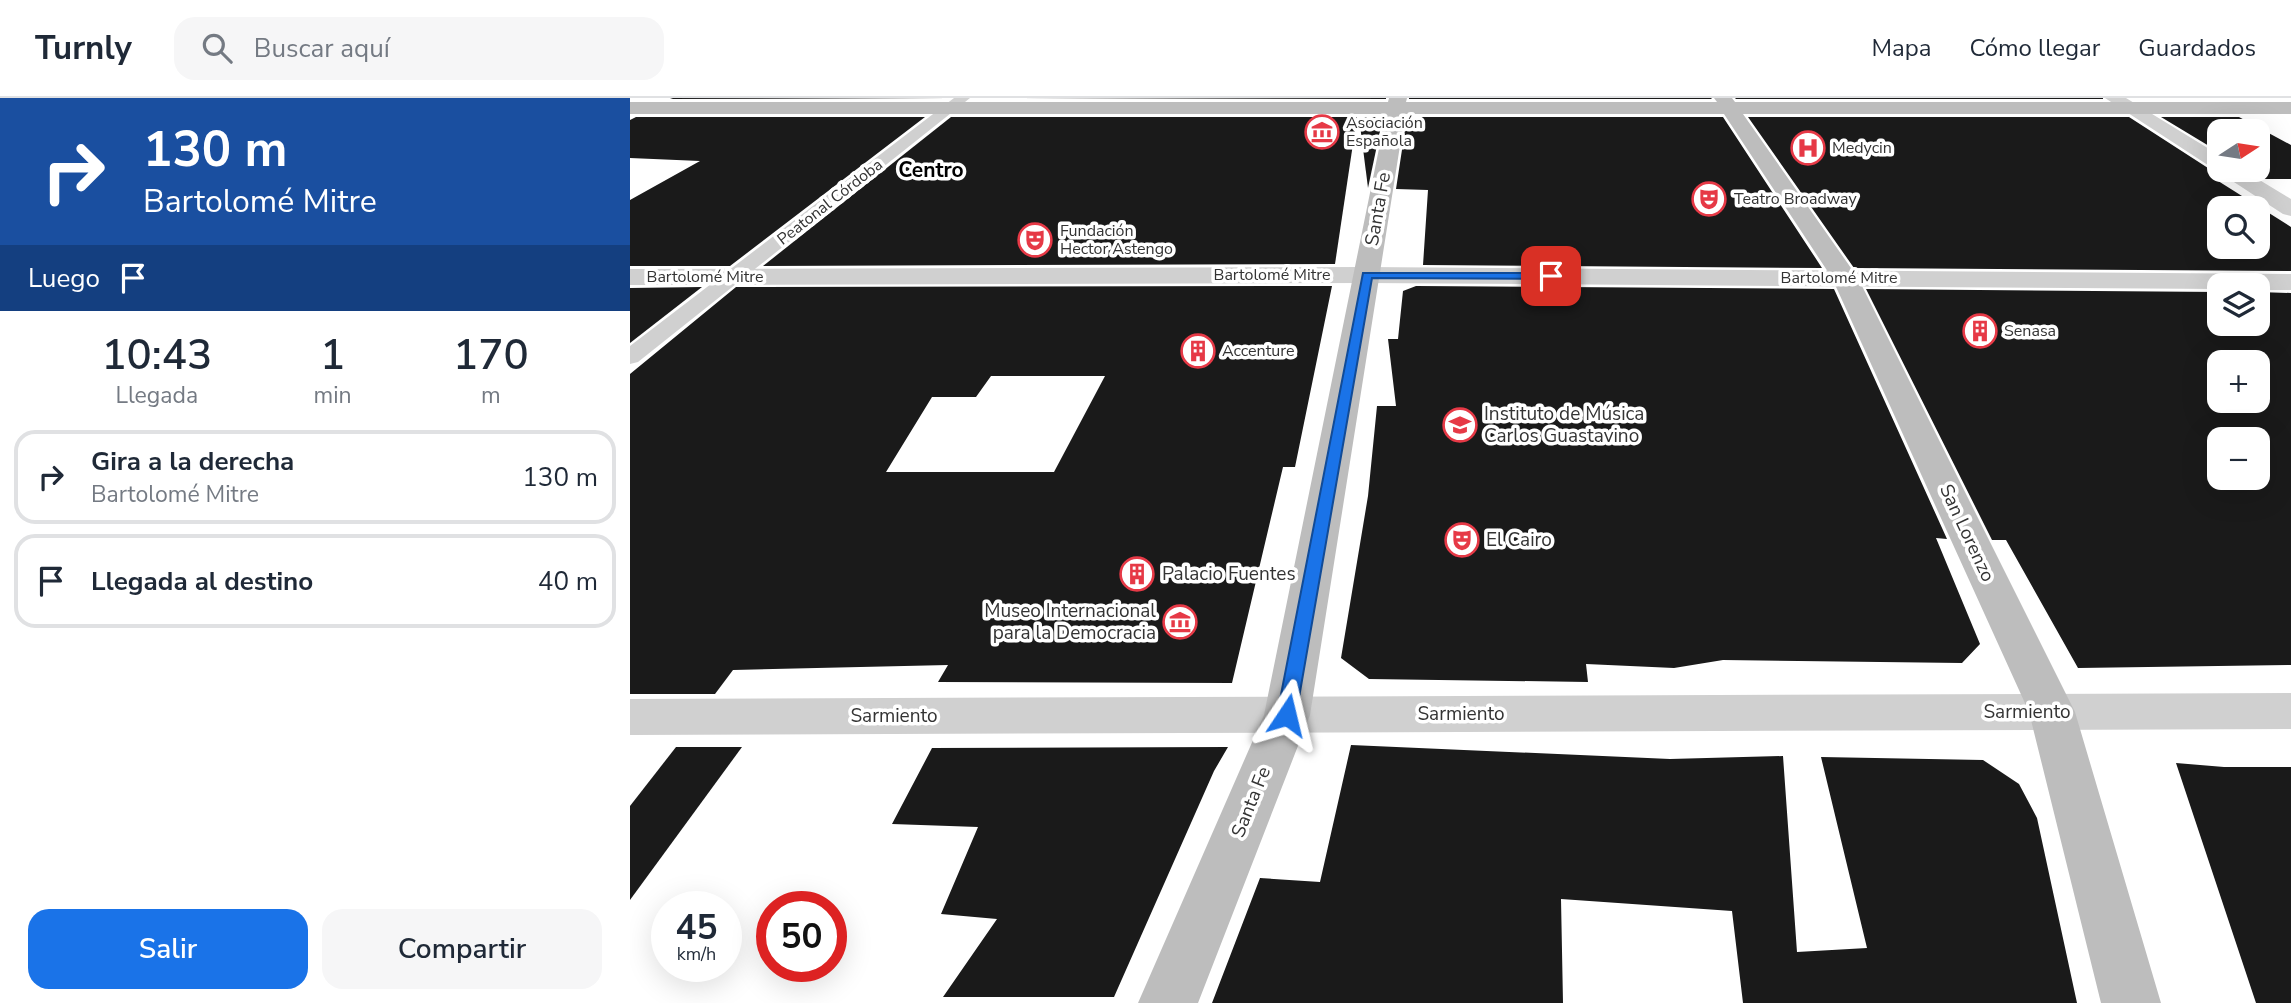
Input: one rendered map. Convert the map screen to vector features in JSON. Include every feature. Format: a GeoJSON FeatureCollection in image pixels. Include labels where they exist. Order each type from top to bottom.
{"type":"FeatureCollection","features":[{"type":"Feature","properties":{"kind":"main road"},"geometry":{"type":"LineString","coordinates":[[630,108],[957,103],[1397,102],[2122,103],[2291,108]]}},
{"type":"Feature","properties":{"kind":"main road","name":"Santa Fe"},"geometry":{"type":"LineString","coordinates":[[1168,1003],[1287,715],[1397,102]]}},
{"type":"Feature","properties":{"kind":"main road","name":"San Lorenzo"},"geometry":{"type":"LineString","coordinates":[[1726,103],[1845,278],[2052,712],[2131,1003]]}},
{"type":"Feature","properties":{"kind":"street","name":"Peatonal Córdoba"},"geometry":{"type":"LineString","coordinates":[[630,357],[957,103]]}},
{"type":"Feature","properties":{"kind":"street"},"geometry":{"type":"LineString","coordinates":[[2122,103],[2207,156]]}},
{"type":"Feature","properties":{"kind":"street"},"geometry":{"type":"LineString","coordinates":[[2248,182],[2291,209]]}},
{"type":"Feature","properties":{"kind":"street","name":"Bartolomé Mitre"},"geometry":{"type":"LineString","coordinates":[[630,277],[1367,275],[2291,282]]}},
{"type":"Feature","properties":{"kind":"street","name":"Sarmiento"},"geometry":{"type":"LineString","coordinates":[[630,717],[2291,711]]}},
{"type":"Feature","properties":{"kind":"building"},"geometry":{"type":"Polygon","coordinates":[[[673,98],[950,98],[670,99],[673,98]]]}},
{"type":"Feature","properties":{"kind":"building"},"geometry":{"type":"Polygon","coordinates":[[[973,98],[1386,98],[1386,99],[973,98]]]}},
{"type":"Feature","properties":{"kind":"building"},"geometry":{"type":"Polygon","coordinates":[[[1711,98],[1712,99],[1409,99],[1711,98]]]}},
{"type":"Feature","properties":{"kind":"building"},"geometry":{"type":"Polygon","coordinates":[[[2103,98],[2103,99],[1736,99],[2103,98]]]}},
{"type":"Feature","properties":{"kind":"building"},"geometry":{"type":"Polygon","coordinates":[[[636,117],[925,117],[730,266],[630,266],[630,200],[700,161],[630,158],[630,120],[636,117]]]}},
{"type":"Feature","properties":{"kind":"building"},"geometry":{"type":"Polygon","coordinates":[[[951,117],[1357,117],[1335,264],[763,266],[951,117]]]}},
{"type":"Feature","properties":{"kind":"building"},"geometry":{"type":"Polygon","coordinates":[[[1359,117],[1383,117],[1368,188],[1359,117]]]}},
{"type":"Feature","properties":{"kind":"building"},"geometry":{"type":"Polygon","coordinates":[[[1407,117],[1723,117],[1822,268],[1423,265],[1428,190],[1396,189],[1407,117]]]}},
{"type":"Feature","properties":{"kind":"building"},"geometry":{"type":"Polygon","coordinates":[[[1748,117],[2129,117],[2207,167],[2207,182],[2220,182],[2242,196],[2207,196],[2207,259],[2270,259],[2270,214],[2291,227],[2291,271],[1854,268],[1748,117]]]}},
{"type":"Feature","properties":{"kind":"building"},"geometry":{"type":"Polygon","coordinates":[[[2161,117],[2243,119],[2207,119],[2207,145],[2161,117]]]}},
{"type":"Feature","properties":{"kind":"building"},"geometry":{"type":"Polygon","coordinates":[[[2270,134],[2291,145],[2291,179],[2270,179],[2270,134]]]}},
{"type":"Feature","properties":{"kind":"building"},"geometry":{"type":"Polygon","coordinates":[[[1332,286],[1295,467],[1283,467],[1232,683],[938,682],[948,665],[733,670],[715,694],[630,694],[630,374],[736,287],[1332,286]],[[991,376],[976,397],[932,397],[886,472],[1054,472],[1105,376],[991,376]]]}},
{"type":"Feature","properties":{"kind":"building"},"geometry":{"type":"Polygon","coordinates":[[[1416,286],[1834,289],[1947,539],[1936,538],[1980,644],[1962,663],[1723,660],[1674,668],[1586,664],[1588,682],[1369,679],[1341,658],[1368,496],[1377,406],[1396,406],[1388,339],[1398,339],[1403,291],[1416,286]]]}},
{"type":"Feature","properties":{"kind":"building"},"geometry":{"type":"Polygon","coordinates":[[[702,287],[630,343],[630,288],[702,287]]]}},
{"type":"Feature","properties":{"kind":"building"},"geometry":{"type":"Polygon","coordinates":[[[1866,289],[2207,292],[2207,336],[2270,336],[2270,292],[2291,293],[2291,665],[2078,668],[2006,540],[1992,540],[1866,289]]]}},
{"type":"Feature","properties":{"kind":"building"},"geometry":{"type":"Polygon","coordinates":[[[1351,745],[1670,759],[1783,756],[1797,952],[1867,948],[1821,757],[1983,760],[2019,784],[2037,818],[2077,1003],[1743,1003],[1732,911],[1561,899],[1563,1003],[1212,1003],[1260,878],[1320,882],[1351,745]]]}},
{"type":"Feature","properties":{"kind":"building"},"geometry":{"type":"Polygon","coordinates":[[[676,747],[742,747],[630,900],[630,806],[676,747]]]}},
{"type":"Feature","properties":{"kind":"building"},"geometry":{"type":"Polygon","coordinates":[[[1228,747],[1214,771],[1114,997],[943,997],[997,919],[941,914],[978,827],[892,824],[932,748],[1228,747]]]}},
{"type":"Feature","properties":{"kind":"building"},"geometry":{"type":"Polygon","coordinates":[[[2176,763],[2224,767],[2291,767],[2291,1003],[2256,1003],[2176,763]]]}},
{"type":"Feature","properties":{"kind":"place","name":"Asociación Española"},"geometry":{"type":"Point","coordinates":[1322,132]}},
{"type":"Feature","properties":{"kind":"place","name":"Medycin"},"geometry":{"type":"Point","coordinates":[1808,148]}},
{"type":"Feature","properties":{"kind":"place","name":"Teatro Broadway"},"geometry":{"type":"Point","coordinates":[1709,199]}},
{"type":"Feature","properties":{"kind":"place","name":"Fundación Hector Astengo"},"geometry":{"type":"Point","coordinates":[1035,240]}},
{"type":"Feature","properties":{"kind":"place","name":"Senasa"},"geometry":{"type":"Point","coordinates":[1980,331]}},
{"type":"Feature","properties":{"kind":"place","name":"Accenture"},"geometry":{"type":"Point","coordinates":[1198,351]}},
{"type":"Feature","properties":{"kind":"place","name":"Instituto de Música Carlos Guastavino"},"geometry":{"type":"Point","coordinates":[1460,425]}},
{"type":"Feature","properties":{"kind":"place","name":"El Cairo"},"geometry":{"type":"Point","coordinates":[1462,540]}},
{"type":"Feature","properties":{"kind":"place","name":"Palacio Fuentes"},"geometry":{"type":"Point","coordinates":[1137,574]}},
{"type":"Feature","properties":{"kind":"place","name":"Museo Internacional para la Democracia"},"geometry":{"type":"Point","coordinates":[1180,622]}},
{"type":"Feature","properties":{"kind":"district","name":"Centro"},"geometry":{"type":"Point","coordinates":[931,170]}},
{"type":"Feature","properties":{"kind":"route"},"geometry":{"type":"LineString","coordinates":[[1287,715],[1367,275],[1551,276]]}}]}
